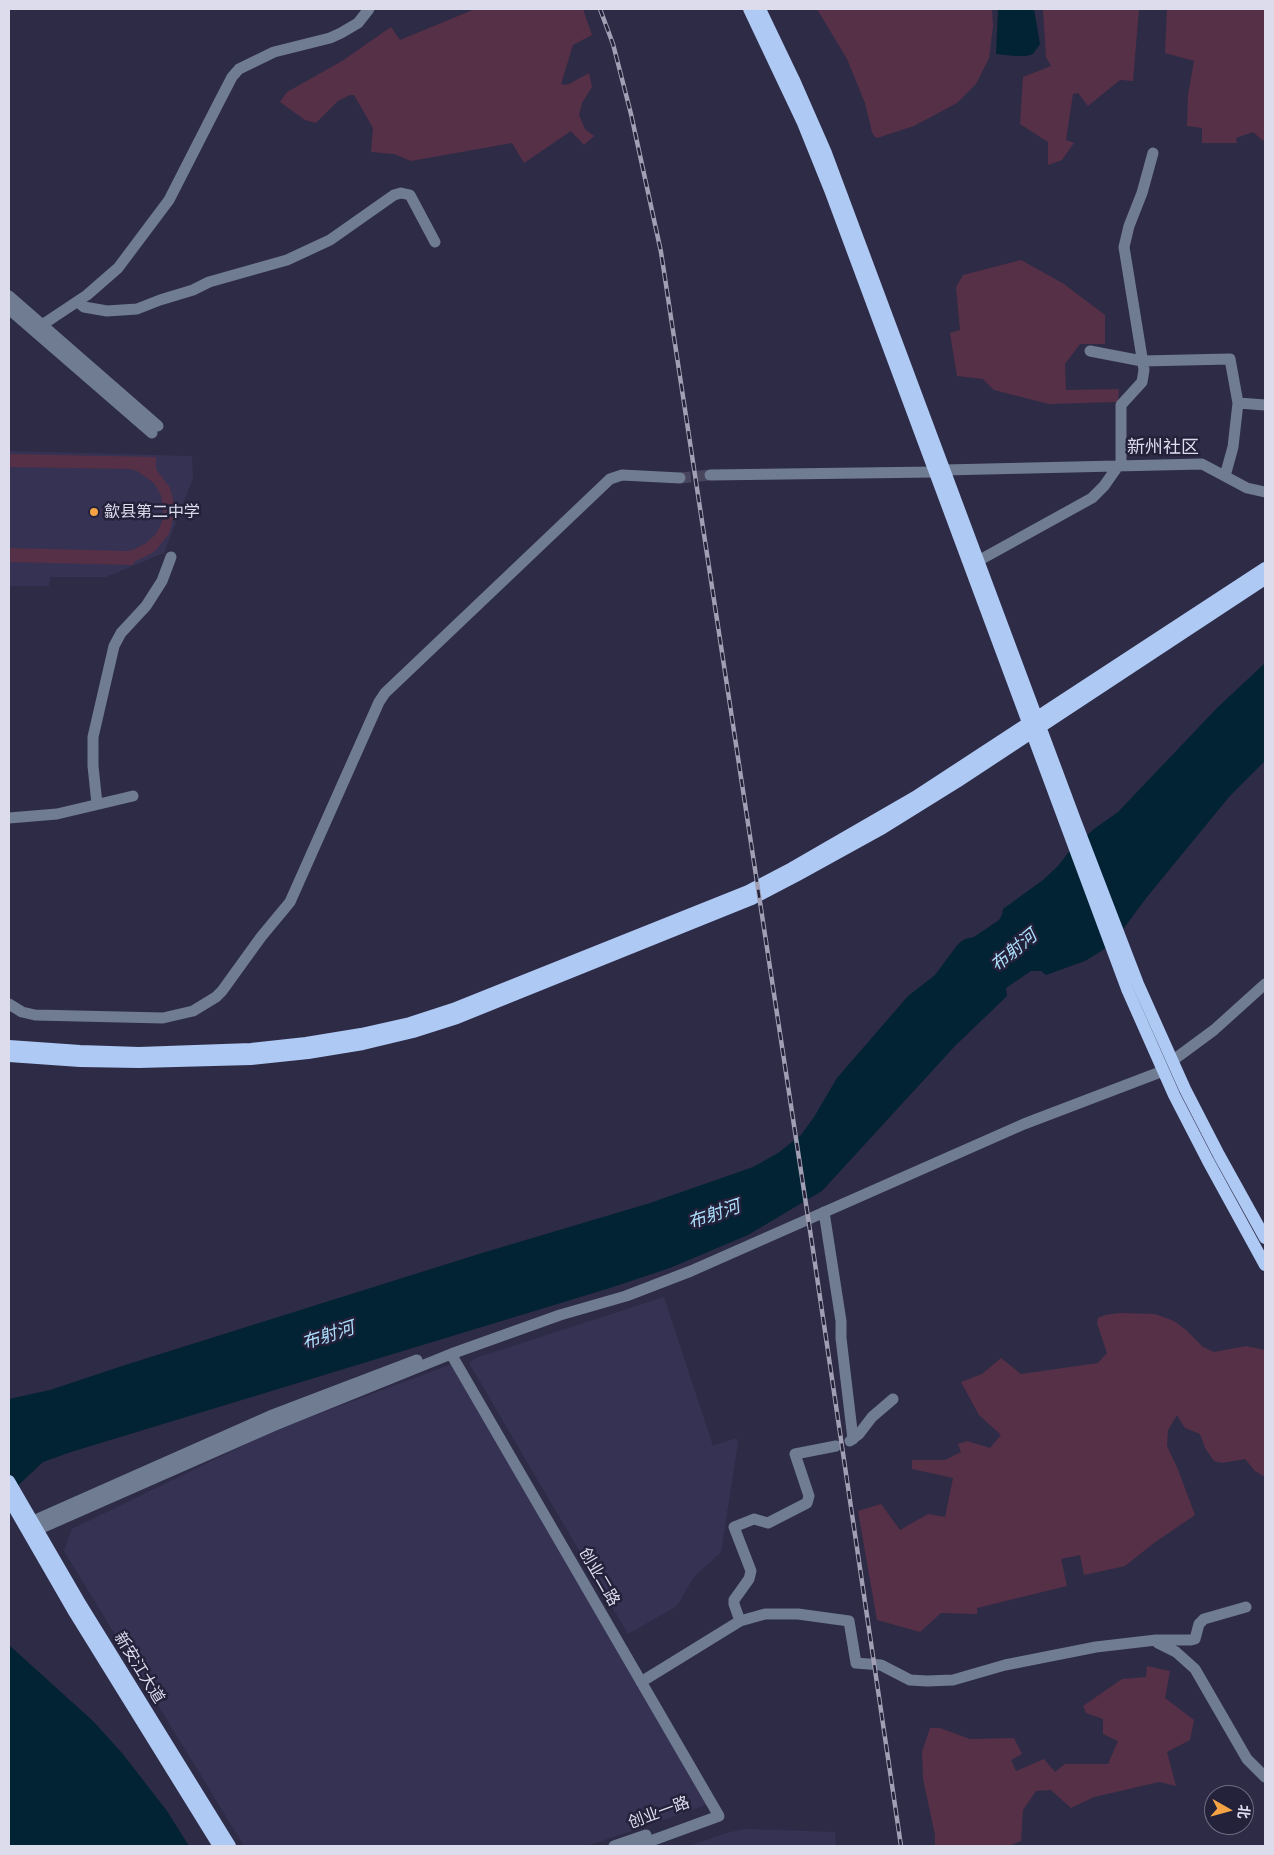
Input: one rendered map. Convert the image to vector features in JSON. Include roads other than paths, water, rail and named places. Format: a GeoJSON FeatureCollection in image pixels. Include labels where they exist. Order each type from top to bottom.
{"type":"FeatureCollection","features":[{"type":"Feature","properties":{"kind":"main road"},"geometry":{"type":"LineString","coordinates":[[750,9],[790,92],[817,157],[939,471],[1124,962],[1163,1072],[1208,1161],[1265,1265]]}},
{"type":"Feature","properties":{"kind":"main road"},"geometry":{"type":"LineString","coordinates":[[760,9],[826,153],[939,471],[978,561],[1034,725]]}},
{"type":"Feature","properties":{"kind":"main road"},"geometry":{"type":"LineString","coordinates":[[9,1056],[80,1061],[139,1062],[252,1059],[344,1047],[390,1038],[435,1025],[752,900],[883,828],[1265,568]]}},
{"type":"Feature","properties":{"kind":"main road"},"geometry":{"type":"LineString","coordinates":[[9,1046],[139,1053],[251,1049],[361,1034],[432,1016],[748,891],[879,819],[1034,725],[1265,579]]}},
{"type":"Feature","properties":{"kind":"main road"},"geometry":{"type":"LineString","coordinates":[[1124,962],[1219,1155],[1265,1238]]}},
{"type":"Feature","properties":{"kind":"main road"},"geometry":{"type":"LineString","coordinates":[[9,1481],[20,1508]]}},
{"type":"Feature","properties":{"kind":"main road"},"geometry":{"type":"LineString","coordinates":[[9,1499],[20,1508]]}},
{"type":"Feature","properties":{"kind":"main road","name":"新安江大道"},"geometry":{"type":"LineString","coordinates":[[20,1508],[73,1610],[219,1846]]}},
{"type":"Feature","properties":{"kind":"main road","name":"新安江大道"},"geometry":{"type":"LineString","coordinates":[[30,1527],[81,1605],[230,1846]]}},
{"type":"Feature","properties":{"kind":"street"},"geometry":{"type":"LineString","coordinates":[[42,325],[78,302],[118,268],[165,206],[228,84],[239,69],[274,52],[330,38],[341,33],[358,23],[369,9]]}},
{"type":"Feature","properties":{"kind":"street"},"geometry":{"type":"LineString","coordinates":[[978,561],[1092,498],[1119,466],[1121,405],[1142,382],[1144,370],[1124,247],[1153,153]]}},
{"type":"Feature","properties":{"kind":"street"},"geometry":{"type":"LineString","coordinates":[[78,302],[84,307],[107,310],[137,310],[160,300],[193,290],[209,282],[287,260],[330,240],[401,192],[410,195],[435,242]]}},
{"type":"Feature","properties":{"kind":"street"},"geometry":{"type":"LineString","coordinates":[[9,296],[155,430],[9,309]]}},
{"type":"Feature","properties":{"kind":"street"},"geometry":{"type":"LineString","coordinates":[[1090,351],[1142,361],[1230,359],[1238,404],[1234,447],[1225,476]]}},
{"type":"Feature","properties":{"kind":"street"},"geometry":{"type":"LineString","coordinates":[[1238,404],[1265,405]]}},
{"type":"Feature","properties":{"kind":"street"},"geometry":{"type":"LineString","coordinates":[[710,474],[939,471],[1202,464],[1247,488],[1265,492]]}},
{"type":"Feature","properties":{"kind":"street"},"geometry":{"type":"LineString","coordinates":[[9,1004],[22,1012],[35,1015],[163,1018],[193,1011],[216,997],[290,902],[379,702],[385,693],[610,480],[622,475],[680,478]]}},
{"type":"Feature","properties":{"kind":"street"},"geometry":{"type":"LineString","coordinates":[[97,804],[93,766],[93,737],[114,646],[121,634],[146,606],[162,581],[171,557]]}},
{"type":"Feature","properties":{"kind":"street"},"geometry":{"type":"LineString","coordinates":[[9,818],[57,814],[133,796]]}},
{"type":"Feature","properties":{"kind":"street"},"geometry":{"type":"LineString","coordinates":[[1172,1061],[1214,1030],[1265,984]]}},
{"type":"Feature","properties":{"kind":"street"},"geometry":{"type":"LineString","coordinates":[[30,1527],[451,1354],[560,1315],[659,1284],[1024,1124],[1163,1072]]}},
{"type":"Feature","properties":{"kind":"street"},"geometry":{"type":"LineString","coordinates":[[824,1212],[841,1321],[851,1441],[872,1417],[893,1399]]}},
{"type":"Feature","properties":{"kind":"street","name":"创业二路"},"geometry":{"type":"LineString","coordinates":[[451,1354],[717,1813]]}},
{"type":"Feature","properties":{"kind":"street"},"geometry":{"type":"LineString","coordinates":[[740,1621],[734,1600],[750,1579],[751,1571],[734,1526],[754,1519],[768,1523],[807,1503],[809,1496],[795,1454],[836,1446]]}},
{"type":"Feature","properties":{"kind":"street"},"geometry":{"type":"LineString","coordinates":[[642,1682],[740,1621],[765,1614],[787,1613],[849,1621],[856,1663],[882,1665],[910,1680],[927,1681],[953,1680],[1005,1665],[1078,1650],[1149,1641],[1192,1640],[1195,1639],[1199,1624],[1204,1619],[1246,1608]]}},
{"type":"Feature","properties":{"kind":"street"},"geometry":{"type":"LineString","coordinates":[[1149,1641],[1176,1652],[1195,1669],[1247,1759],[1265,1777]]}},
{"type":"Feature","properties":{"kind":"street","name":"创业一路"},"geometry":{"type":"LineString","coordinates":[[614,1846],[717,1813]]}},
{"type":"Feature","properties":{"kind":"street","name":"创业一路"},"geometry":{"type":"LineString","coordinates":[[637,1846],[717,1813]]}},
{"type":"Feature","properties":{"kind":"water"},"geometry":{"type":"Polygon","coordinates":[[[998,9],[1034,9],[1040,44],[1033,54],[1015,56],[996,54],[998,9]]]}},
{"type":"Feature","properties":{"kind":"water","name":"布射河"},"geometry":{"type":"Polygon","coordinates":[[[1265,663],[1265,761],[1229,797],[1147,897],[1118,936],[1103,950],[1085,961],[1046,975],[1041,971],[1031,971],[1006,988],[1007,996],[955,1046],[822,1191],[748,1235],[670,1268],[610,1288],[71,1452],[43,1462],[9,1494],[9,1399],[50,1390],[482,1253],[650,1203],[753,1167],[778,1153],[801,1135],[837,1078],[908,996],[935,975],[958,944],[965,939],[974,937],[999,920],[1003,909],[1043,880],[1094,829],[1118,812],[1217,708],[1265,663]]]}},
{"type":"Feature","properties":{"kind":"water"},"geometry":{"type":"Polygon","coordinates":[[[9,1645],[93,1721],[122,1753],[167,1811],[189,1846],[9,1846],[9,1645]]]}},
{"type":"Feature","properties":{"kind":"tunnel"},"geometry":{"type":"LineString","coordinates":[[680,478],[710,475]]}},
{"type":"Feature","properties":{"kind":"railway"},"geometry":{"type":"LineString","coordinates":[[600,9],[613,44],[631,114],[661,252],[813,1250],[901,1846]]}},
{"type":"Feature","properties":{"kind":"place","name":"歙县第二中学"},"geometry":{"type":"Point","coordinates":[94,512]}},
{"type":"Feature","properties":{"kind":"district","name":"新州社区"},"geometry":{"type":"Point","coordinates":[1163,448]}}]}
